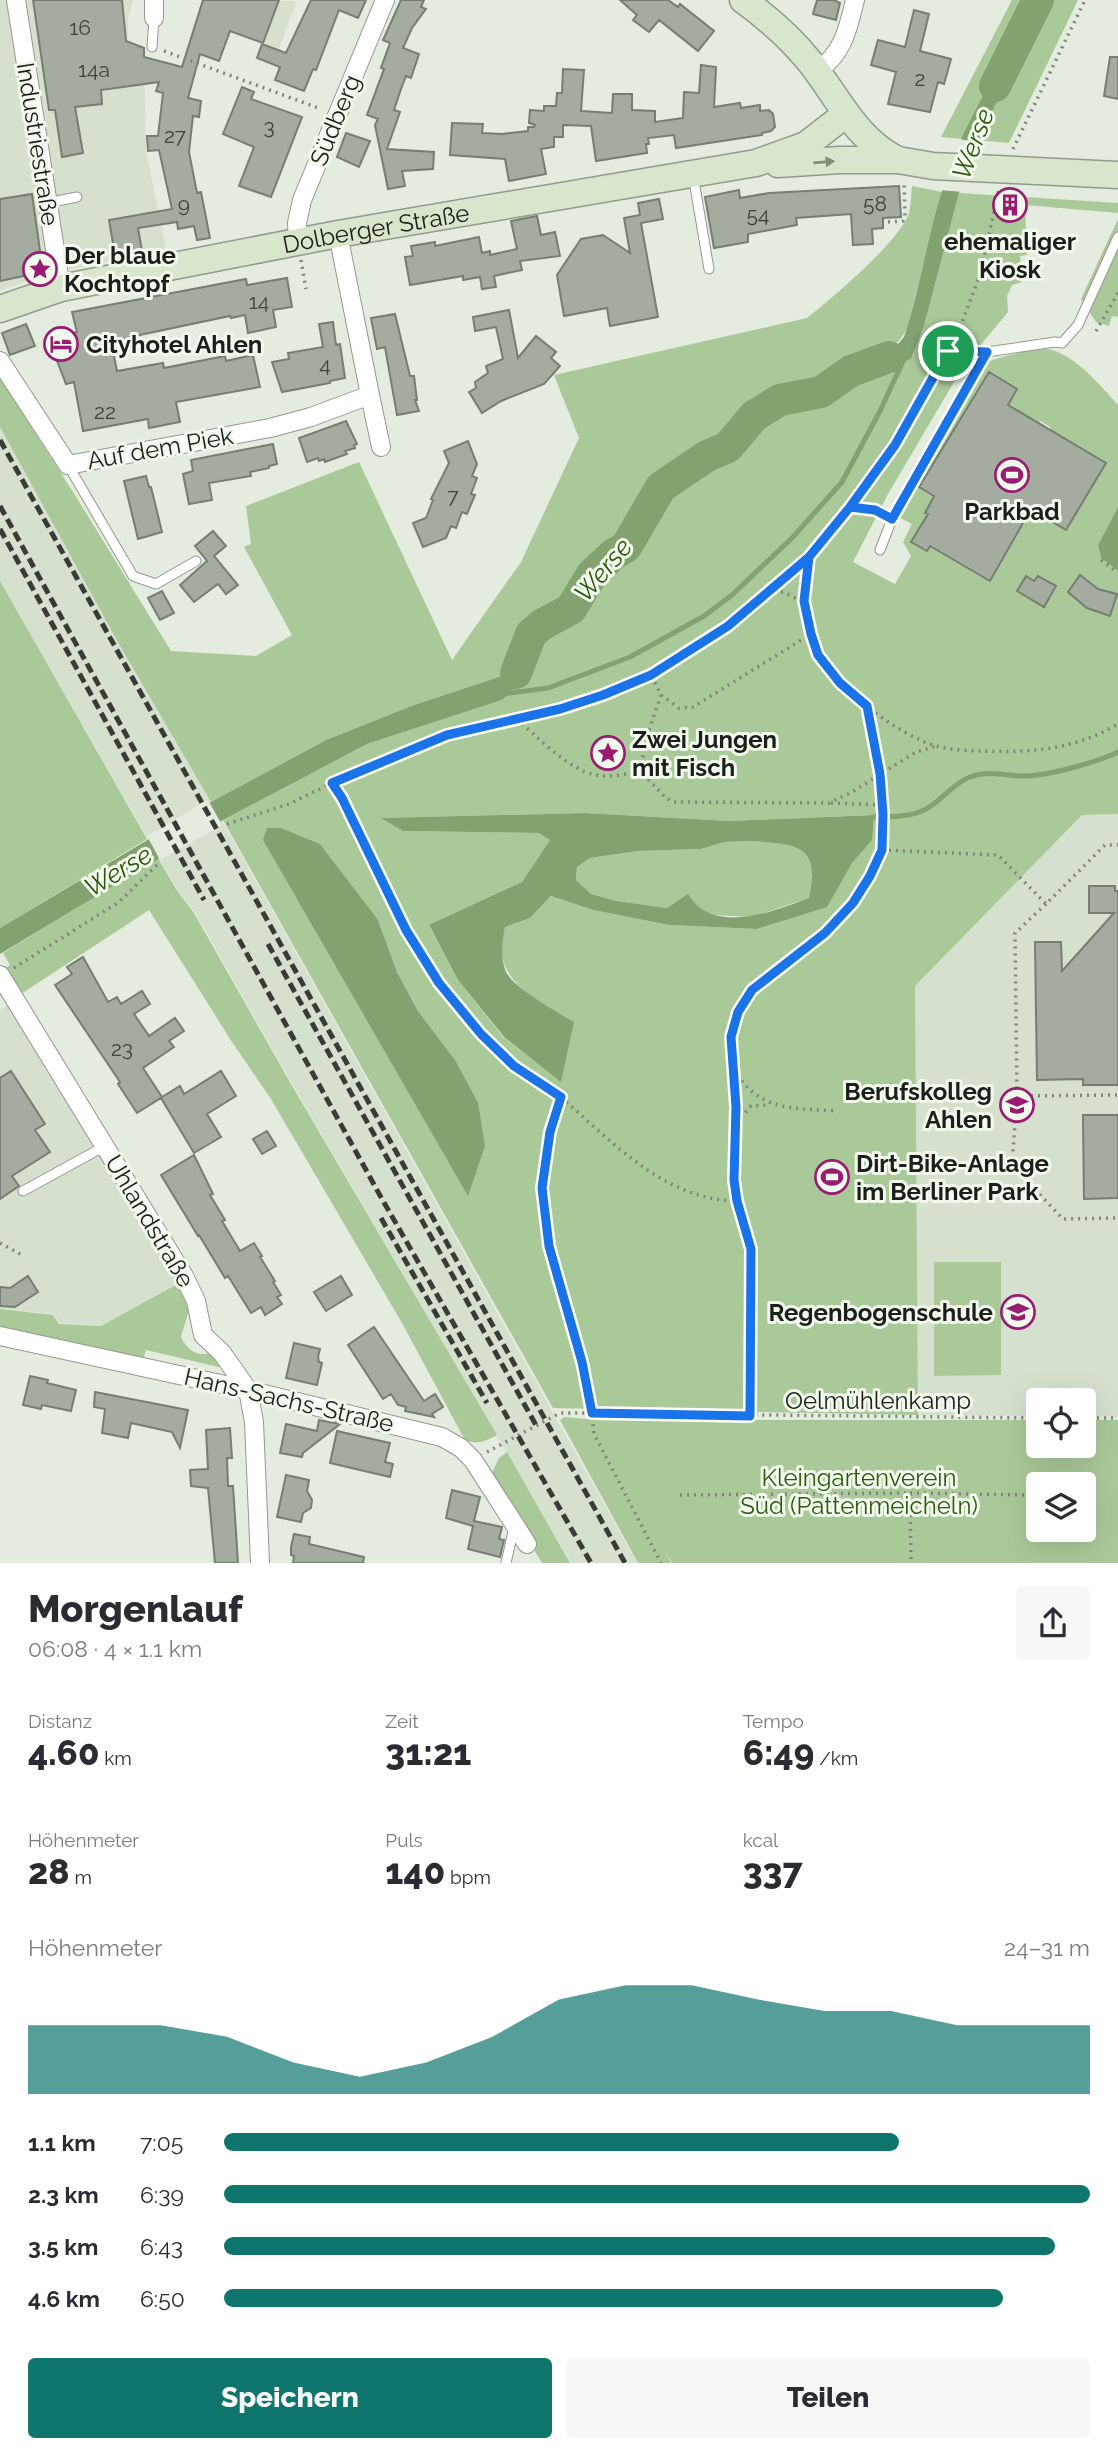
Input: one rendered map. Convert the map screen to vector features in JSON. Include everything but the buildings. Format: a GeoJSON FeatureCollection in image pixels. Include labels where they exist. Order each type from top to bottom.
{"type":"FeatureCollection","features":[{"type":"Feature","properties":{"kind":"street","name":"Industriestraße"},"geometry":{"type":"LineString","coordinates":[[16,0],[61,288]]}},
{"type":"Feature","properties":{"kind":"street","name":"Südberg"},"geometry":{"type":"LineString","coordinates":[[298,242],[297,223],[302,200],[386,0]]}},
{"type":"Feature","properties":{"kind":"street"},"geometry":{"type":"LineString","coordinates":[[743,0],[796,45],[873,146],[901,161]]}},
{"type":"Feature","properties":{"kind":"street"},"geometry":{"type":"LineString","coordinates":[[817,71],[829,63],[842,44],[855,0]]}},
{"type":"Feature","properties":{"kind":"street","name":"Dolberger Straße"},"geometry":{"type":"LineString","coordinates":[[0,309],[61,288],[338,234],[756,163],[806,145],[846,114]]}},
{"type":"Feature","properties":{"kind":"street","name":"Dolberger Straße"},"geometry":{"type":"LineString","coordinates":[[756,163],[789,165],[841,160],[901,161],[933,166],[1118,175]]}},
{"type":"Feature","properties":{"kind":"street"},"geometry":{"type":"LineString","coordinates":[[338,234],[381,447]]}},
{"type":"Feature","properties":{"kind":"street","name":"Auf dem Piek"},"geometry":{"type":"LineString","coordinates":[[0,360],[68,465],[270,428],[370,395]]}},
{"type":"Feature","properties":{"kind":"street","name":"Uhlandstraße"},"geometry":{"type":"LineString","coordinates":[[1,976],[184,1276],[196,1301],[203,1335],[222,1353],[248,1390],[254,1422],[260,1563]]}},
{"type":"Feature","properties":{"kind":"street","name":"Hans-Sachs-Straße"},"geometry":{"type":"LineString","coordinates":[[0,1336],[248,1390],[442,1437],[461,1448],[473,1460],[527,1544]]}},
{"type":"Feature","properties":{"kind":"lane"},"geometry":{"type":"LineString","coordinates":[[152,47],[154,9]]}},
{"type":"Feature","properties":{"kind":"lane"},"geometry":{"type":"LineString","coordinates":[[693,174],[709,269]]}},
{"type":"Feature","properties":{"kind":"lane"},"geometry":{"type":"LineString","coordinates":[[47,203],[77,197]]}},
{"type":"Feature","properties":{"kind":"lane"},"geometry":{"type":"LineString","coordinates":[[880,550],[892,519],[987,352],[1062,343],[1078,325],[1118,237]]}},
{"type":"Feature","properties":{"kind":"lane"},"geometry":{"type":"LineString","coordinates":[[68,465],[133,576],[156,584],[196,561]]}},
{"type":"Feature","properties":{"kind":"lane"},"geometry":{"type":"LineString","coordinates":[[23,1191],[105,1146]]}},
{"type":"Feature","properties":{"kind":"lane"},"geometry":{"type":"LineString","coordinates":[[506,1563],[515,1525]]}},
{"type":"Feature","properties":{"kind":"path"},"geometry":{"type":"LineString","coordinates":[[227,824],[289,804],[447,735],[560,709],[651,675],[728,626],[809,557],[895,445],[948,351],[980,275],[994,168],[1085,0]]}},
{"type":"Feature","properties":{"kind":"path"},"geometry":{"type":"LineString","coordinates":[[152,47],[337,115]]}},
{"type":"Feature","properties":{"kind":"path"},"geometry":{"type":"LineString","coordinates":[[888,222],[903,221],[905,216],[901,161]]}},
{"type":"Feature","properties":{"kind":"path"},"geometry":{"type":"LineString","coordinates":[[298,242],[306,289]]}},
{"type":"Feature","properties":{"kind":"path"},"geometry":{"type":"LineString","coordinates":[[1096,331],[1118,293]]}},
{"type":"Feature","properties":{"kind":"path"},"geometry":{"type":"LineString","coordinates":[[948,351],[987,352]]}},
{"type":"Feature","properties":{"kind":"path"},"geometry":{"type":"LineString","coordinates":[[850,507],[875,510],[892,519]]}},
{"type":"Feature","properties":{"kind":"path"},"geometry":{"type":"LineString","coordinates":[[809,557],[804,601],[818,655],[840,683],[867,706],[899,727],[937,746],[971,751],[1013,752],[1051,750],[1104,733],[1118,724]]}},
{"type":"Feature","properties":{"kind":"path"},"geometry":{"type":"LineString","coordinates":[[1101,560],[1118,573]]}},
{"type":"Feature","properties":{"kind":"path"},"geometry":{"type":"LineString","coordinates":[[767,591],[783,592],[804,601]]}},
{"type":"Feature","properties":{"kind":"path"},"geometry":{"type":"LineString","coordinates":[[651,675],[661,695],[679,708],[693,707],[811,634]]}},
{"type":"Feature","properties":{"kind":"path"},"geometry":{"type":"LineString","coordinates":[[640,771],[648,733],[661,695]]}},
{"type":"Feature","properties":{"kind":"path"},"geometry":{"type":"LineString","coordinates":[[750,1416],[751,1249],[737,1201],[734,1180],[736,1124],[731,1037],[738,1012],[752,990],[835,923],[853,903],[882,850],[883,806],[880,774],[867,706]]}},
{"type":"Feature","properties":{"kind":"path"},"geometry":{"type":"LineString","coordinates":[[517,719],[583,771],[607,776],[640,771]]}},
{"type":"Feature","properties":{"kind":"path"},"geometry":{"type":"LineString","coordinates":[[828,803],[852,792],[916,752],[937,746]]}},
{"type":"Feature","properties":{"kind":"path"},"geometry":{"type":"LineString","coordinates":[[640,771],[666,799],[673,802],[883,806]]}},
{"type":"Feature","properties":{"kind":"path"},"geometry":{"type":"LineString","coordinates":[[332,783],[342,798],[406,930],[439,983],[481,1034],[514,1066],[561,1097],[636,1163],[688,1193],[718,1201],[737,1201]]}},
{"type":"Feature","properties":{"kind":"path"},"geometry":{"type":"LineString","coordinates":[[1118,845],[1105,845],[1015,933],[1017,1096],[1012,1165],[1063,1219],[1118,1218]]}},
{"type":"Feature","properties":{"kind":"path"},"geometry":{"type":"LineString","coordinates":[[882,850],[998,855],[1046,904]]}},
{"type":"Feature","properties":{"kind":"path"},"geometry":{"type":"LineString","coordinates":[[1,976],[119,902],[159,863]]}},
{"type":"Feature","properties":{"kind":"path"},"geometry":{"type":"LineString","coordinates":[[733,1067],[741,1081],[771,1105]]}},
{"type":"Feature","properties":{"kind":"path"},"geometry":{"type":"LineString","coordinates":[[1017,1096],[1118,1095]]}},
{"type":"Feature","properties":{"kind":"path"},"geometry":{"type":"LineString","coordinates":[[561,1097],[550,1132],[542,1188],[549,1246],[582,1362],[594,1434],[661,1563]]}},
{"type":"Feature","properties":{"kind":"path"},"geometry":{"type":"LineString","coordinates":[[736,1124],[751,1106],[771,1105],[837,1111]]}},
{"type":"Feature","properties":{"kind":"path"},"geometry":{"type":"LineString","coordinates":[[0,1243],[24,1256]]}},
{"type":"Feature","properties":{"kind":"path","name":"Oelmühlenkamp"},"geometry":{"type":"LineString","coordinates":[[473,1460],[560,1413],[1026,1418]]}},
{"type":"Feature","properties":{"kind":"path"},"geometry":{"type":"LineString","coordinates":[[1096,1418],[1118,1418]]}},
{"type":"Feature","properties":{"kind":"path"},"geometry":{"type":"LineString","coordinates":[[910,1493],[911,1563]]}},
{"type":"Feature","properties":{"kind":"path"},"geometry":{"type":"LineString","coordinates":[[680,1495],[1026,1495]]}},
{"type":"Feature","properties":{"kind":"shaded area"},"geometry":{"type":"Polygon","coordinates":[[[0,0],[133,0],[128,19],[128,41],[144,47],[146,150],[166,249],[41,276],[0,291],[0,0]]]}},
{"type":"Feature","properties":{"kind":"shaded area"},"geometry":{"type":"Polygon","coordinates":[[[263,0],[297,1],[279,49],[249,38],[263,0]]]}},
{"type":"Feature","properties":{"kind":"shaded area"},"geometry":{"type":"Polygon","coordinates":[[[0,427],[120,646],[220,817],[637,1563],[571,1563],[195,912],[177,889],[2,585],[0,427]]]}},
{"type":"Feature","properties":{"kind":"shaded area","name":"Berufskolleg Ahlen"},"geometry":{"type":"Polygon","coordinates":[[[1118,814],[1118,1417],[1096,1416],[1096,1388],[1026,1388],[1026,1416],[918,1415],[914,986],[1082,815],[1118,814]]]}},
{"type":"Feature","properties":{"kind":"shaded area"},"geometry":{"type":"Polygon","coordinates":[[[8,1005],[177,1283],[101,1326],[60,1323],[53,1314],[0,1309],[0,1010],[8,1005]]]}},
{"type":"Feature","properties":{"kind":"green space"},"geometry":{"type":"Polygon","coordinates":[[[1012,0],[1078,0],[1009,143],[941,137],[1012,0]]]}},
{"type":"Feature","properties":{"kind":"green space"},"geometry":{"type":"Polygon","coordinates":[[[912,186],[942,192],[908,325],[892,347],[853,371],[895,365],[911,359],[924,326],[959,193],[1118,203],[1118,213],[1025,205],[1027,255],[1020,256],[1022,282],[1012,285],[1007,296],[1008,312],[964,365],[888,494],[853,562],[895,584],[911,556],[903,542],[912,524],[897,516],[985,362],[1045,349],[1055,351],[1075,362],[1095,380],[1118,405],[1118,507],[1098,545],[1101,558],[1118,571],[1118,814],[1082,815],[915,986],[918,1415],[553,1408],[223,820],[367,744],[502,700],[531,636],[511,670],[505,675],[414,705],[326,740],[211,802],[120,646],[0,427],[0,378],[171,651],[256,656],[292,635],[244,547],[251,544],[246,506],[359,462],[452,660],[521,562],[579,438],[554,375],[807,318],[864,269],[893,238],[909,213],[912,186]],[[989,372],[972,398],[994,411],[992,416],[969,403],[919,487],[934,496],[925,513],[947,526],[990,580],[1031,509],[1066,530],[1050,427],[1008,405],[1017,389],[989,372]],[[585,813],[383,818],[403,831],[540,833],[550,840],[522,882],[429,926],[458,980],[504,1038],[561,1081],[573,1022],[530,995],[512,977],[505,967],[501,952],[505,927],[530,918],[551,896],[593,910],[669,925],[757,929],[826,907],[852,863],[871,840],[873,815],[729,821],[585,813]],[[264,841],[468,1195],[455,1060],[418,1011],[397,972],[378,920],[264,841]]]}},
{"type":"Feature","properties":{"kind":"green space"},"geometry":{"type":"Polygon","coordinates":[[[1118,219],[1118,317],[1112,316],[1109,326],[1096,322],[1081,299],[1118,219]]]}},
{"type":"Feature","properties":{"kind":"green space"},"geometry":{"type":"Polygon","coordinates":[[[0,581],[147,839],[0,928],[0,581]]]}},
{"type":"Feature","properties":{"kind":"green space"},"geometry":{"type":"Polygon","coordinates":[[[750,841],[792,846],[801,850],[811,866],[809,898],[751,917],[714,915],[681,901],[667,908],[617,901],[591,894],[576,880],[577,867],[590,858],[638,851],[701,849],[724,842],[750,841]]]}},
{"type":"Feature","properties":{"kind":"green space"},"geometry":{"type":"Polygon","coordinates":[[[158,858],[194,913],[497,1435],[482,1442],[465,1440],[402,1323],[271,1099],[149,910],[21,994],[5,968],[10,965],[3,953],[158,858]]]}},
{"type":"Feature","properties":{"kind":"green space"},"geometry":{"type":"Polygon","coordinates":[[[934,1262],[1001,1262],[1001,1375],[934,1376],[934,1262]]]}},
{"type":"Feature","properties":{"kind":"green space"},"geometry":{"type":"Polygon","coordinates":[[[177,1284],[189,1310],[181,1337],[183,1342],[197,1353],[211,1353],[223,1368],[146,1350],[143,1360],[0,1329],[0,1309],[53,1315],[59,1324],[101,1326],[177,1284]]]}},
{"type":"Feature","properties":{"kind":"green space","name":"Kleingartenverein Süd (Pattenmeicheln)"},"geometry":{"type":"Polygon","coordinates":[[[564,1417],[599,1420],[1026,1420],[1026,1458],[1096,1458],[1096,1420],[1118,1420],[1118,1563],[672,1563],[665,1551],[671,1563],[638,1563],[560,1420],[564,1417]]]}},
{"type":"Feature","properties":{"kind":"green space"},"geometry":{"type":"Polygon","coordinates":[[[507,1452],[570,1563],[542,1563],[490,1477],[499,1458],[507,1452]]]}},
{"type":"Feature","properties":{"kind":"water"},"geometry":{"type":"Polygon","coordinates":[[[1014,48],[999,97],[959,193],[924,326],[911,359],[895,365],[851,371],[899,343],[904,337],[948,171],[981,99],[1014,48]]]}},
{"type":"Feature","properties":{"kind":"water"},"geometry":{"type":"Polygon","coordinates":[[[1118,507],[1118,571],[1101,558],[1098,545],[1118,507]]]}},
{"type":"Feature","properties":{"kind":"water"},"geometry":{"type":"Polygon","coordinates":[[[531,634],[521,682],[502,700],[367,744],[223,820],[0,954],[0,928],[211,802],[326,740],[414,705],[505,675],[511,670],[531,634]]]}},
{"type":"Feature","properties":{"kind":"water"},"geometry":{"type":"Polygon","coordinates":[[[585,813],[729,821],[874,815],[872,840],[852,863],[827,907],[757,929],[669,925],[593,910],[551,896],[530,918],[505,927],[502,955],[506,972],[537,999],[574,1022],[561,1082],[505,1038],[458,980],[429,925],[522,882],[550,840],[539,833],[403,831],[381,818],[585,813]],[[750,841],[724,842],[701,849],[638,851],[590,858],[577,867],[576,880],[591,894],[617,901],[667,908],[688,894],[698,906],[723,917],[753,916],[809,898],[811,866],[801,850],[792,846],[750,841]]]}},
{"type":"Feature","properties":{"kind":"water"},"geometry":{"type":"Polygon","coordinates":[[[267,828],[281,828],[320,844],[378,920],[397,972],[418,1011],[455,1060],[478,1103],[485,1146],[468,1196],[263,840],[267,828]]]}},
{"type":"Feature","properties":{"kind":"pier"},"geometry":{"type":"Polygon","coordinates":[[[957,139],[982,142],[963,192],[939,190],[957,139]]]}},
{"type":"Feature","properties":{"kind":"pier"},"geometry":{"type":"Polygon","coordinates":[[[208,800],[222,825],[160,860],[147,836],[208,800]]]}},
{"type":"Feature","properties":{"kind":"waterway","name":"Werse"},"geometry":{"type":"LineString","coordinates":[[995,86],[1038,0]]}},
{"type":"Feature","properties":{"kind":"waterway","name":"Werse"},"geometry":{"type":"LineString","coordinates":[[516,673],[531,634],[543,624],[571,609],[592,574],[626,547],[661,487],[707,456],[728,447],[754,416],[780,400],[821,392],[851,371],[889,357]]}},
{"type":"Feature","properties":{"kind":"waterway"},"geometry":{"type":"LineString","coordinates":[[503,694],[548,688],[630,657],[704,616],[732,595],[793,537],[842,482],[905,357]]}},
{"type":"Feature","properties":{"kind":"waterway"},"geometry":{"type":"LineString","coordinates":[[874,817],[904,816],[922,811],[963,780],[977,775],[1046,774],[1086,764],[1118,752]]}},
{"type":"Feature","properties":{"kind":"railway"},"geometry":{"type":"LineString","coordinates":[[0,440],[625,1563]]}},
{"type":"Feature","properties":{"kind":"railway"},"geometry":{"type":"LineString","coordinates":[[0,506],[382,1199],[591,1563]]}},
{"type":"Feature","properties":{"kind":"railway"},"geometry":{"type":"LineString","coordinates":[[0,529],[204,900]]}},
{"type":"Feature","properties":{"kind":"railway"},"geometry":{"type":"LineString","coordinates":[[268,944],[537,1427]]}},
{"type":"Feature","properties":{"kind":"railway"},"geometry":{"type":"LineString","coordinates":[[381,1218],[487,1403]]}},
{"type":"Feature","properties":{"kind":"place","name":"ehemaliger Kiosk"},"geometry":{"type":"Point","coordinates":[1010,205]}},
{"type":"Feature","properties":{"kind":"place","name":"Der blaue Kochtopf"},"geometry":{"type":"Point","coordinates":[40,269]}},
{"type":"Feature","properties":{"kind":"place","name":"Cityhotel Ahlen"},"geometry":{"type":"Point","coordinates":[61,344]}},
{"type":"Feature","properties":{"kind":"place","name":"Parkbad"},"geometry":{"type":"Point","coordinates":[1012,475]}},
{"type":"Feature","properties":{"kind":"place","name":"Zwei Jungen mit Fisch"},"geometry":{"type":"Point","coordinates":[608,753]}},
{"type":"Feature","properties":{"kind":"place","name":"Berufskolleg Ahlen"},"geometry":{"type":"Point","coordinates":[1017,1105]}},
{"type":"Feature","properties":{"kind":"place","name":"Dirt-Bike-Anlage im Berliner Park"},"geometry":{"type":"Point","coordinates":[832,1177]}},
{"type":"Feature","properties":{"kind":"place","name":"Regenbogenschule"},"geometry":{"type":"Point","coordinates":[1018,1312]}},
{"type":"Feature","properties":{"kind":"route"},"geometry":{"type":"LineString","coordinates":[[948,351],[895,445],[850,507],[809,557],[804,601],[818,655],[840,683],[867,706],[880,774],[882,850],[853,903],[825,933],[752,990],[738,1012],[731,1037],[736,1107],[734,1180],[737,1201],[751,1249],[750,1416],[592,1413],[582,1362],[549,1246],[542,1188],[550,1132],[561,1097],[514,1066],[481,1034],[439,983],[406,930],[342,798],[332,783],[447,735],[560,709],[651,675],[728,626],[809,557],[824,537],[850,507],[875,510],[892,519],[987,352],[948,351]]}}]}
